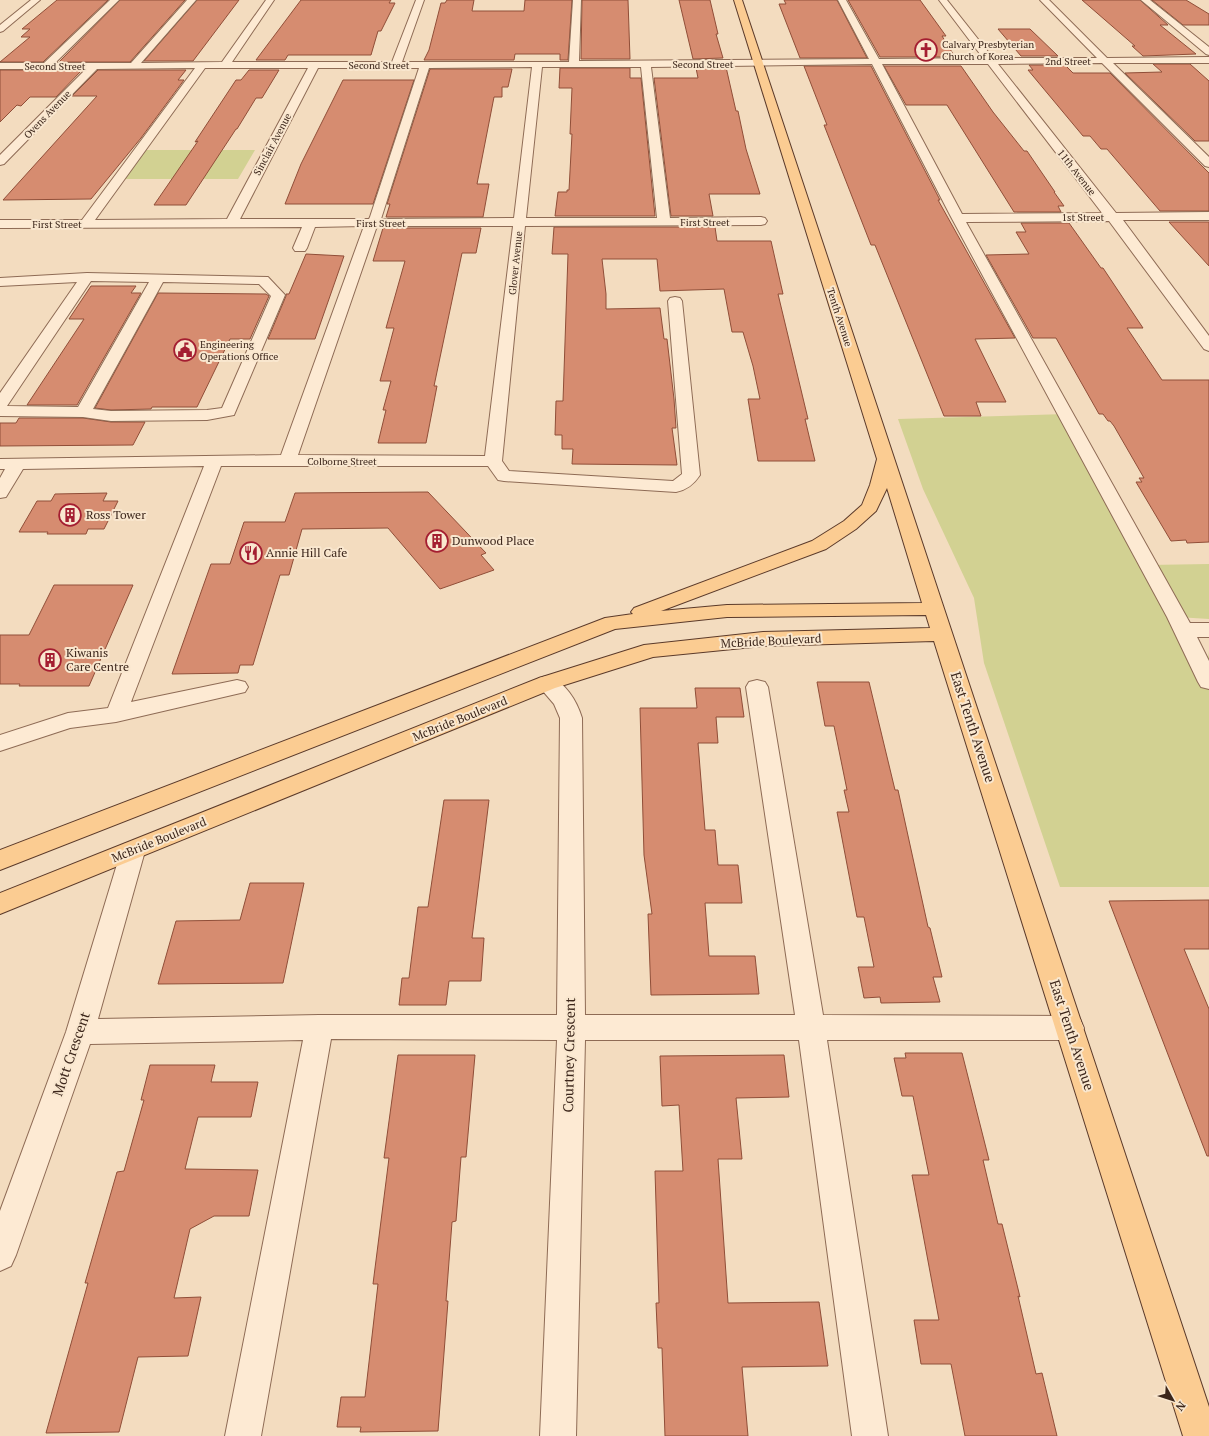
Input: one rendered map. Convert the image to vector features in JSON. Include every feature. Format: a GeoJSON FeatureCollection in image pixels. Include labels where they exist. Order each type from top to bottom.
{"type":"FeatureCollection","features":[{"type":"Feature","properties":{"kind":"main road","name":"Tenth Avenue"},"geometry":{"type":"LineString","coordinates":[[738,0],[943,634]]}},
{"type":"Feature","properties":{"kind":"main road"},"geometry":{"type":"LineString","coordinates":[[0,860],[612,623],[819,545],[850,525],[870,507],[879,485],[886,459]]}},
{"type":"Feature","properties":{"kind":"main road"},"geometry":{"type":"LineString","coordinates":[[612,623],[727,611],[935,609]]}},
{"type":"Feature","properties":{"kind":"main road","name":"McBride Boulevard"},"geometry":{"type":"LineString","coordinates":[[0,904],[547,684],[651,650],[763,639],[943,634]]}},
{"type":"Feature","properties":{"kind":"main road","name":"East Tenth Avenue"},"geometry":{"type":"LineString","coordinates":[[943,634],[1201,1436]]}},
{"type":"Feature","properties":{"kind":"street"},"geometry":{"type":"LineString","coordinates":[[0,29],[36,0]]}},
{"type":"Feature","properties":{"kind":"street"},"geometry":{"type":"LineString","coordinates":[[46,66],[115,0]]}},
{"type":"Feature","properties":{"kind":"street"},"geometry":{"type":"LineString","coordinates":[[134,66],[192,0]]}},
{"type":"Feature","properties":{"kind":"street"},"geometry":{"type":"LineString","coordinates":[[225,65],[270,0]]}},
{"type":"Feature","properties":{"kind":"street"},"geometry":{"type":"LineString","coordinates":[[396,65],[420,0]]}},
{"type":"Feature","properties":{"kind":"street"},"geometry":{"type":"LineString","coordinates":[[574,64],[577,0]]}},
{"type":"Feature","properties":{"kind":"street"},"geometry":{"type":"LineString","coordinates":[[842,0],[877,62],[958,218],[1184,630],[1209,682]]}},
{"type":"Feature","properties":{"kind":"street","name":"11th Avenue"},"geometry":{"type":"LineString","coordinates":[[943,0],[1112,217],[1209,346]]}},
{"type":"Feature","properties":{"kind":"street"},"geometry":{"type":"LineString","coordinates":[[1044,0],[1209,164]]}},
{"type":"Feature","properties":{"kind":"street"},"geometry":{"type":"LineString","coordinates":[[1145,0],[1209,52]]}},
{"type":"Feature","properties":{"kind":"street","name":"2nd Street"},"geometry":{"type":"LineString","coordinates":[[758,63],[1209,60]]}},
{"type":"Feature","properties":{"kind":"street","name":"Second Street"},"geometry":{"type":"LineString","coordinates":[[0,66],[758,63]]}},
{"type":"Feature","properties":{"kind":"street","name":"Glover Avenue"},"geometry":{"type":"LineString","coordinates":[[493,461],[537,64]]}},
{"type":"Feature","properties":{"kind":"street"},"geometry":{"type":"LineString","coordinates":[[646,64],[664,222]]}},
{"type":"Feature","properties":{"kind":"street"},"geometry":{"type":"LineString","coordinates":[[85,224],[203,65]]}},
{"type":"Feature","properties":{"kind":"street","name":"Sinclair Avenue"},"geometry":{"type":"LineString","coordinates":[[231,224],[315,65]]}},
{"type":"Feature","properties":{"kind":"street"},"geometry":{"type":"LineString","coordinates":[[288,460],[368,231],[378,209],[425,65]]}},
{"type":"Feature","properties":{"kind":"street","name":"Ovens Avenue"},"geometry":{"type":"LineString","coordinates":[[0,162],[94,66]]}},
{"type":"Feature","properties":{"kind":"street","name":"1st Street"},"geometry":{"type":"LineString","coordinates":[[958,218],[1209,216]]}},
{"type":"Feature","properties":{"kind":"street","name":"First Street"},"geometry":{"type":"LineString","coordinates":[[0,224],[761,221]]}},
{"type":"Feature","properties":{"kind":"street"},"geometry":{"type":"LineString","coordinates":[[300,248],[310,223]]}},
{"type":"Feature","properties":{"kind":"street"},"geometry":{"type":"LineString","coordinates":[[0,405],[87,277]]}},
{"type":"Feature","properties":{"kind":"street"},"geometry":{"type":"LineString","coordinates":[[0,282],[87,277],[263,280],[278,295],[228,412],[207,415],[111,416],[83,412],[0,412]]}},
{"type":"Feature","properties":{"kind":"street"},"geometry":{"type":"LineString","coordinates":[[83,412],[158,278]]}},
{"type":"Feature","properties":{"kind":"street"},"geometry":{"type":"LineString","coordinates":[[493,461],[504,476],[676,487],[686,481],[691,475],[675,301]]}},
{"type":"Feature","properties":{"kind":"street","name":"Colborne Street"},"geometry":{"type":"LineString","coordinates":[[9,464],[288,460],[493,461]]}},
{"type":"Feature","properties":{"kind":"street"},"geometry":{"type":"LineString","coordinates":[[116,714],[214,462]]}},
{"type":"Feature","properties":{"kind":"street"},"geometry":{"type":"LineString","coordinates":[[0,493],[9,464]]}},
{"type":"Feature","properties":{"kind":"street"},"geometry":{"type":"LineString","coordinates":[[1184,630],[1209,630]]}},
{"type":"Feature","properties":{"kind":"street","name":"Courtney Crescent"},"geometry":{"type":"LineString","coordinates":[[547,684],[560,695],[568,707],[571,718],[571,1027],[558,1436]]}},
{"type":"Feature","properties":{"kind":"street"},"geometry":{"type":"LineString","coordinates":[[0,743],[68,722],[116,714],[237,687]]}},
{"type":"Feature","properties":{"kind":"street"},"geometry":{"type":"LineString","coordinates":[[757,687],[811,1027],[870,1436]]}},
{"type":"Feature","properties":{"kind":"street","name":"Mott Crescent"},"geometry":{"type":"LineString","coordinates":[[0,1254],[80,1032],[133,851]]}},
{"type":"Feature","properties":{"kind":"street"},"geometry":{"type":"LineString","coordinates":[[80,1032],[319,1027],[1070,1028]]}},
{"type":"Feature","properties":{"kind":"street"},"geometry":{"type":"LineString","coordinates":[[243,1436],[319,1027]]}},
{"type":"Feature","properties":{"kind":"shaded area"},"geometry":{"type":"Polygon","coordinates":[[[145,150],[255,150],[238,179],[123,179],[145,150]]]}},
{"type":"Feature","properties":{"kind":"shaded area"},"geometry":{"type":"Polygon","coordinates":[[[1066,414],[1148,565],[1209,564],[1209,619],[1177,617],[1208,660],[1209,651],[1209,887],[1060,887],[984,663],[974,598],[923,489],[898,419],[1066,414]]]}},
{"type":"Feature","properties":{"kind":"building"},"geometry":{"type":"Polygon","coordinates":[[[57,0],[108,0],[43,62],[0,62],[30,37],[21,37],[30,29],[22,29],[57,0]]]}},
{"type":"Feature","properties":{"kind":"building"},"geometry":{"type":"Polygon","coordinates":[[[120,0],[185,0],[130,62],[59,62],[120,0]]]}},
{"type":"Feature","properties":{"kind":"building"},"geometry":{"type":"Polygon","coordinates":[[[197,0],[239,0],[193,61],[144,61],[197,0]]]}},
{"type":"Feature","properties":{"kind":"building"},"geometry":{"type":"Polygon","coordinates":[[[301,0],[391,0],[389,3],[395,3],[381,31],[378,31],[371,55],[288,55],[285,60],[256,60],[301,0]]]}},
{"type":"Feature","properties":{"kind":"building"},"geometry":{"type":"Polygon","coordinates":[[[447,0],[474,0],[472,11],[524,11],[525,0],[572,0],[568,60],[560,60],[560,54],[515,54],[514,60],[424,60],[429,50],[441,3],[445,3],[447,0]]]}},
{"type":"Feature","properties":{"kind":"building"},"geometry":{"type":"Polygon","coordinates":[[[582,0],[628,0],[630,59],[581,59],[582,0]]]}},
{"type":"Feature","properties":{"kind":"building"},"geometry":{"type":"Polygon","coordinates":[[[679,0],[710,0],[718,34],[716,34],[723,58],[693,59],[679,0]]]}},
{"type":"Feature","properties":{"kind":"building"},"geometry":{"type":"Polygon","coordinates":[[[784,0],[837,0],[867,58],[800,58],[779,4],[786,4],[784,0]]]}},
{"type":"Feature","properties":{"kind":"building"},"geometry":{"type":"Polygon","coordinates":[[[848,0],[920,0],[946,36],[942,36],[955,57],[880,57],[848,0]]]}},
{"type":"Feature","properties":{"kind":"building"},"geometry":{"type":"Polygon","coordinates":[[[1082,0],[1140,0],[1168,25],[1160,25],[1196,54],[1143,56],[1132,46],[1135,46],[1082,0]]]}},
{"type":"Feature","properties":{"kind":"building"},"geometry":{"type":"Polygon","coordinates":[[[1152,0],[1186,0],[1209,14],[1209,25],[1183,25],[1152,0]]]}},
{"type":"Feature","properties":{"kind":"building"},"geometry":{"type":"Polygon","coordinates":[[[998,29],[1030,29],[1058,56],[1021,56],[998,29]]]}},
{"type":"Feature","properties":{"kind":"building"},"geometry":{"type":"Polygon","coordinates":[[[1153,64],[1190,64],[1209,81],[1209,141],[1195,141],[1125,73],[1162,72],[1153,64]]]}},
{"type":"Feature","properties":{"kind":"building"},"geometry":{"type":"Polygon","coordinates":[[[1029,65],[1065,65],[1073,73],[1110,73],[1209,173],[1209,211],[1160,211],[1107,149],[1101,149],[1090,136],[1083,136],[1028,70],[1033,70],[1029,65]]]}},
{"type":"Feature","properties":{"kind":"building"},"geometry":{"type":"Polygon","coordinates":[[[804,66],[871,66],[940,200],[938,200],[1015,338],[975,339],[1006,402],[976,402],[981,416],[944,416],[875,245],[871,245],[824,125],[827,125],[804,66]]]}},
{"type":"Feature","properties":{"kind":"building"},"geometry":{"type":"Polygon","coordinates":[[[884,66],[961,66],[993,112],[1024,151],[1027,151],[1064,206],[1058,206],[1061,212],[1014,212],[947,105],[906,105],[884,66]]]}},
{"type":"Feature","properties":{"kind":"building"},"geometry":{"type":"Polygon","coordinates":[[[726,67],[736,111],[738,111],[746,149],[760,194],[709,194],[713,216],[671,216],[654,78],[698,78],[696,68],[726,67]]]}},
{"type":"Feature","properties":{"kind":"building"},"geometry":{"type":"Polygon","coordinates":[[[560,68],[630,68],[630,78],[641,78],[655,216],[555,216],[558,192],[567,192],[567,190],[569,190],[572,134],[570,134],[572,88],[559,88],[560,68]]]}},
{"type":"Feature","properties":{"kind":"building"},"geometry":{"type":"Polygon","coordinates":[[[430,69],[512,69],[508,87],[502,87],[502,97],[494,97],[477,184],[489,184],[483,217],[386,217],[390,204],[387,204],[430,69]]]}},
{"type":"Feature","properties":{"kind":"building"},"geometry":{"type":"Polygon","coordinates":[[[0,70],[82,70],[56,97],[30,97],[21,106],[17,105],[0,122],[0,70]]]}},
{"type":"Feature","properties":{"kind":"building"},"geometry":{"type":"Polygon","coordinates":[[[98,70],[186,70],[178,80],[184,80],[141,138],[91,199],[3,200],[97,96],[72,96],[98,70]]]}},
{"type":"Feature","properties":{"kind":"building"},"geometry":{"type":"Polygon","coordinates":[[[249,70],[279,70],[262,98],[256,98],[186,205],[154,205],[198,141],[195,142],[236,80],[241,80],[249,70]]]}},
{"type":"Feature","properties":{"kind":"building"},"geometry":{"type":"Polygon","coordinates":[[[343,80],[414,80],[373,204],[285,204],[301,164],[343,80]]]}},
{"type":"Feature","properties":{"kind":"building"},"geometry":{"type":"Polygon","coordinates":[[[1169,222],[1209,222],[1209,266],[1169,222]]]}},
{"type":"Feature","properties":{"kind":"building"},"geometry":{"type":"Polygon","coordinates":[[[1021,223],[1069,223],[1101,268],[1103,268],[1143,328],[1127,328],[1162,380],[1209,380],[1209,542],[1187,543],[1186,540],[1171,541],[1136,482],[1142,482],[1139,478],[1144,478],[1114,426],[1103,414],[1099,414],[1056,338],[1033,338],[986,255],[1029,254],[1016,232],[1026,232],[1021,223]]]}},
{"type":"Feature","properties":{"kind":"building"},"geometry":{"type":"Polygon","coordinates":[[[554,227],[715,227],[717,241],[771,241],[783,294],[778,294],[808,419],[805,419],[815,461],[758,461],[748,399],[760,399],[753,366],[743,332],[732,332],[724,289],[660,291],[657,259],[602,259],[606,309],[660,308],[664,339],[667,339],[674,399],[676,428],[672,428],[677,465],[572,464],[573,449],[562,449],[562,435],[555,435],[556,401],[563,401],[568,254],[552,254],[554,227]]]}},
{"type":"Feature","properties":{"kind":"building"},"geometry":{"type":"Polygon","coordinates":[[[383,228],[481,228],[476,253],[462,253],[434,386],[437,386],[426,443],[378,443],[386,410],[383,410],[391,381],[380,381],[394,328],[386,328],[405,261],[373,261],[383,228]]]}},
{"type":"Feature","properties":{"kind":"building"},"geometry":{"type":"Polygon","coordinates":[[[306,254],[344,256],[315,339],[268,339],[286,294],[289,294],[306,254]]]}},
{"type":"Feature","properties":{"kind":"building"},"geometry":{"type":"Polygon","coordinates":[[[91,286],[136,286],[131,293],[141,293],[77,405],[27,405],[84,319],[69,319],[91,286]]]}},
{"type":"Feature","properties":{"kind":"building","name":"Engineering Operations Office"},"geometry":{"type":"Polygon","coordinates":[[[158,293],[266,294],[269,296],[250,339],[230,339],[197,407],[152,407],[151,409],[111,410],[95,408],[158,293]]]}},
{"type":"Feature","properties":{"kind":"building"},"geometry":{"type":"Polygon","coordinates":[[[19,418],[83,418],[111,422],[145,422],[133,445],[0,446],[0,423],[16,423],[19,418]]]}},
{"type":"Feature","properties":{"kind":"building"},"geometry":{"type":"Polygon","coordinates":[[[428,492],[486,553],[481,555],[494,570],[440,589],[388,528],[302,529],[289,575],[280,575],[253,665],[240,665],[238,673],[172,674],[211,564],[230,564],[244,522],[285,522],[295,493],[428,492]]]}},
{"type":"Feature","properties":{"kind":"building","name":"Ross Tower"},"geometry":{"type":"Polygon","coordinates":[[[107,493],[103,501],[118,501],[104,529],[88,529],[86,534],[19,532],[37,501],[51,501],[55,494],[107,493]]]}},
{"type":"Feature","properties":{"kind":"building","name":"Kiwanis Care Centre"},"geometry":{"type":"Polygon","coordinates":[[[54,585],[133,585],[89,686],[19,686],[20,684],[0,684],[0,635],[29,635],[54,585]]]}},
{"type":"Feature","properties":{"kind":"building"},"geometry":{"type":"Polygon","coordinates":[[[817,682],[869,682],[895,790],[898,790],[928,927],[930,928],[942,977],[933,977],[940,1002],[881,1003],[880,997],[864,998],[858,967],[874,967],[864,917],[857,917],[837,812],[849,812],[844,790],[847,790],[834,726],[825,726],[817,682]]]}},
{"type":"Feature","properties":{"kind":"building"},"geometry":{"type":"Polygon","coordinates":[[[695,688],[740,688],[744,717],[716,717],[718,743],[698,743],[705,830],[715,830],[718,865],[738,865],[742,903],[705,903],[709,956],[755,956],[759,994],[651,995],[648,914],[652,914],[644,855],[640,708],[697,708],[695,688]]]}},
{"type":"Feature","properties":{"kind":"building"},"geometry":{"type":"Polygon","coordinates":[[[444,800],[489,800],[472,938],[484,938],[481,981],[449,981],[446,1005],[399,1005],[402,978],[409,978],[418,907],[428,907],[444,800]]]}},
{"type":"Feature","properties":{"kind":"building"},"geometry":{"type":"Polygon","coordinates":[[[250,883],[304,883],[283,983],[158,984],[176,921],[240,920],[250,883]]]}},
{"type":"Feature","properties":{"kind":"building"},"geometry":{"type":"Polygon","coordinates":[[[1209,900],[1209,949],[1184,949],[1209,1009],[1209,1156],[1207,1156],[1109,901],[1209,900]]]}},
{"type":"Feature","properties":{"kind":"building"},"geometry":{"type":"Polygon","coordinates":[[[905,1053],[962,1053],[989,1160],[983,1160],[998,1224],[1002,1224],[1020,1297],[1018,1296],[1036,1374],[1042,1373],[1057,1436],[965,1436],[951,1364],[921,1364],[914,1320],[939,1320],[912,1175],[929,1175],[913,1096],[902,1096],[894,1058],[906,1058],[905,1053]]]}},
{"type":"Feature","properties":{"kind":"building"},"geometry":{"type":"Polygon","coordinates":[[[398,1055],[475,1055],[466,1157],[461,1157],[456,1221],[452,1222],[446,1301],[448,1301],[438,1431],[360,1432],[361,1427],[337,1427],[341,1397],[365,1397],[378,1284],[373,1284],[389,1158],[384,1158],[398,1055]]]}},
{"type":"Feature","properties":{"kind":"building"},"geometry":{"type":"Polygon","coordinates":[[[784,1055],[789,1097],[736,1098],[742,1159],[718,1159],[728,1303],[819,1302],[828,1366],[742,1367],[748,1436],[665,1436],[662,1348],[658,1348],[656,1303],[659,1303],[655,1171],[683,1171],[679,1105],[662,1106],[660,1056],[784,1055]]]}},
{"type":"Feature","properties":{"kind":"building"},"geometry":{"type":"Polygon","coordinates":[[[150,1065],[215,1065],[211,1082],[258,1082],[251,1117],[198,1117],[185,1169],[258,1170],[249,1216],[214,1216],[190,1229],[174,1298],[201,1297],[188,1356],[138,1357],[119,1432],[46,1433],[88,1283],[85,1283],[117,1172],[124,1171],[144,1100],[141,1100],[150,1065]]]}},
{"type":"Feature","properties":{"kind":"place","name":"Calvary Presbyterian Church of Korea"},"geometry":{"type":"Point","coordinates":[926,50]}},
{"type":"Feature","properties":{"kind":"place","name":"Engineering Operations Office"},"geometry":{"type":"Point","coordinates":[185,350]}},
{"type":"Feature","properties":{"kind":"place","name":"Ross Tower"},"geometry":{"type":"Point","coordinates":[70,515]}},
{"type":"Feature","properties":{"kind":"place","name":"Dunwood Place"},"geometry":{"type":"Point","coordinates":[437,541]}},
{"type":"Feature","properties":{"kind":"place","name":"Annie Hill Cafe"},"geometry":{"type":"Point","coordinates":[251,553]}},
{"type":"Feature","properties":{"kind":"place","name":"Kiwanis Care Centre"},"geometry":{"type":"Point","coordinates":[50,660]}}]}
